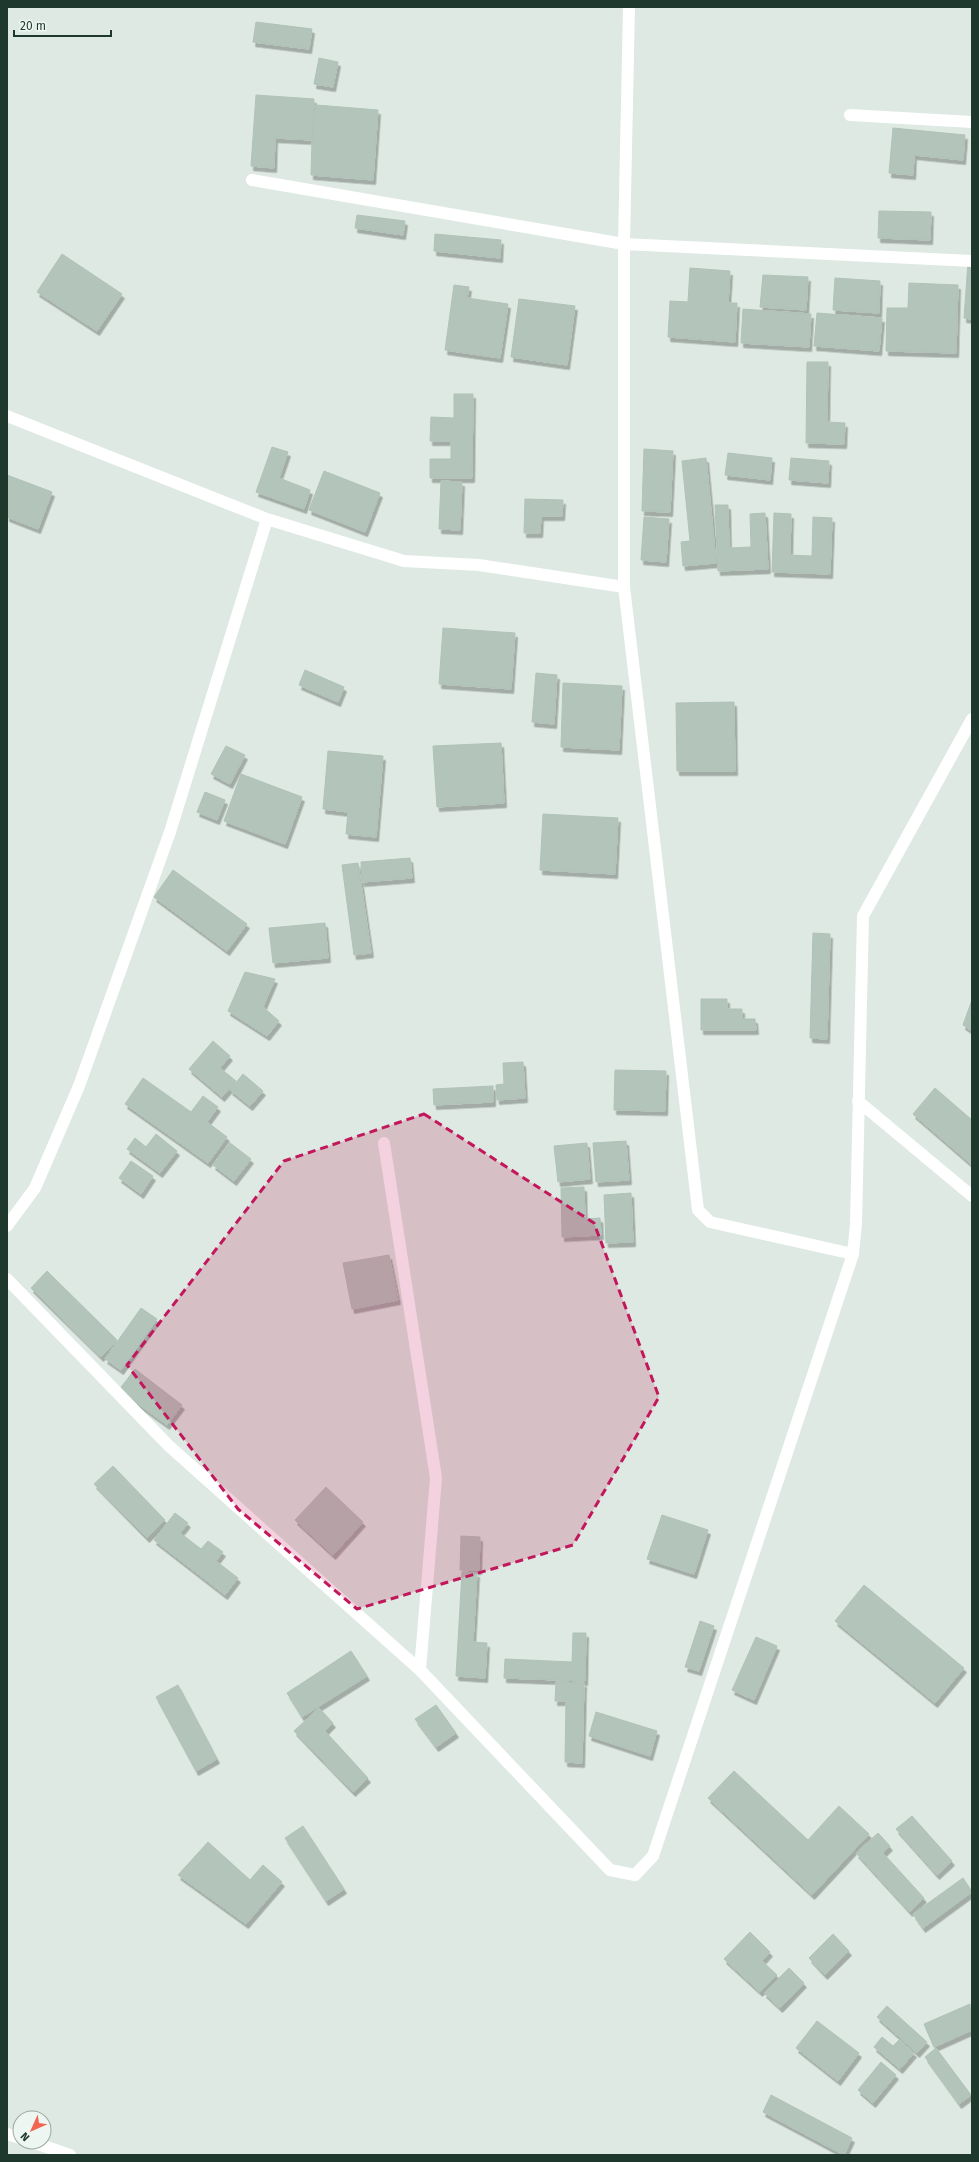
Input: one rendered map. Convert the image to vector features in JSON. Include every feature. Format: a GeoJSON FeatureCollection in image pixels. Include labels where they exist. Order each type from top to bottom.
{"type":"FeatureCollection","features":[{"type":"Feature","properties":{"kind":"street"},"geometry":{"type":"LineString","coordinates":[[629,7],[624,244],[624,587],[698,1210],[710,1222],[853,1254]]}},
{"type":"Feature","properties":{"kind":"street"},"geometry":{"type":"LineString","coordinates":[[850,115],[972,122]]}},
{"type":"Feature","properties":{"kind":"street"},"geometry":{"type":"LineString","coordinates":[[252,180],[624,244],[972,261]]}},
{"type":"Feature","properties":{"kind":"street"},"geometry":{"type":"LineString","coordinates":[[7,416],[268,519],[404,561],[479,565],[624,587]]}},
{"type":"Feature","properties":{"kind":"street"},"geometry":{"type":"LineString","coordinates":[[7,1226],[35,1188],[79,1086],[170,832],[268,519]]}},
{"type":"Feature","properties":{"kind":"street"},"geometry":{"type":"LineString","coordinates":[[7,1280],[168,1446],[420,1670],[610,1870],[635,1875],[653,1856],[853,1254],[856,1224],[863,916],[972,719]]}},
{"type":"Feature","properties":{"kind":"street"},"geometry":{"type":"LineString","coordinates":[[858,1101],[972,1196]]}},
{"type":"Feature","properties":{"kind":"street"},"geometry":{"type":"LineString","coordinates":[[384,1143],[436,1478],[420,1670]]}},
{"type":"Feature","properties":{"kind":"street"},"geometry":{"type":"LineString","coordinates":[[52,2149],[70,2155]]}},
{"type":"Feature","properties":{"kind":"highlighted area"},"geometry":{"type":"Polygon","coordinates":[[[424,1114],[594,1223],[659,1397],[573,1545],[357,1609],[238,1509],[127,1365],[284,1161],[424,1114]]]}},
{"type":"Feature","properties":{"kind":"building"},"geometry":{"type":"Polygon","coordinates":[[[256,22],[312,29],[309,49],[253,42],[256,22]]]}},
{"type":"Feature","properties":{"kind":"building"},"geometry":{"type":"Polygon","coordinates":[[[319,58],[338,62],[333,87],[314,84],[319,58]]]}},
{"type":"Feature","properties":{"kind":"building"},"geometry":{"type":"Polygon","coordinates":[[[256,95],[314,99],[312,140],[275,138],[274,168],[251,166],[256,95]]]}},
{"type":"Feature","properties":{"kind":"building"},"geometry":{"type":"Polygon","coordinates":[[[316,105],[378,110],[373,180],[311,175],[312,140],[316,105]]]}},
{"type":"Feature","properties":{"kind":"building"},"geometry":{"type":"Polygon","coordinates":[[[893,128],[965,135],[963,160],[914,155],[913,175],[889,173],[893,128]]]}},
{"type":"Feature","properties":{"kind":"building"},"geometry":{"type":"Polygon","coordinates":[[[879,211],[931,212],[930,240],[878,238],[879,211]]]}},
{"type":"Feature","properties":{"kind":"building"},"geometry":{"type":"Polygon","coordinates":[[[357,215],[405,221],[403,235],[355,228],[357,215]]]}},
{"type":"Feature","properties":{"kind":"building"},"geometry":{"type":"Polygon","coordinates":[[[435,234],[501,240],[500,258],[434,251],[435,234]]]}},
{"type":"Feature","properties":{"kind":"building"},"geometry":{"type":"Polygon","coordinates":[[[62,254],[122,294],[97,331],[37,292],[62,254]]]}},
{"type":"Feature","properties":{"kind":"building"},"geometry":{"type":"Polygon","coordinates":[[[968,262],[972,263],[972,319],[964,318],[968,262]]]}},
{"type":"Feature","properties":{"kind":"building"},"geometry":{"type":"Polygon","coordinates":[[[690,268],[730,271],[728,303],[737,303],[735,342],[668,337],[670,301],[688,302],[690,268]]]}},
{"type":"Feature","properties":{"kind":"building"},"geometry":{"type":"Polygon","coordinates":[[[763,275],[808,277],[806,310],[760,307],[763,275]]]}},
{"type":"Feature","properties":{"kind":"building"},"geometry":{"type":"Polygon","coordinates":[[[835,278],[880,281],[879,313],[833,310],[835,278]]]}},
{"type":"Feature","properties":{"kind":"building"},"geometry":{"type":"Polygon","coordinates":[[[909,283],[958,285],[956,353],[886,351],[887,308],[908,308],[909,283]]]}},
{"type":"Feature","properties":{"kind":"building"},"geometry":{"type":"Polygon","coordinates":[[[454,285],[469,287],[467,298],[508,304],[500,358],[445,350],[454,285]]]}},
{"type":"Feature","properties":{"kind":"building"},"geometry":{"type":"Polygon","coordinates":[[[519,299],[575,306],[567,365],[511,357],[519,299]]]}},
{"type":"Feature","properties":{"kind":"building"},"geometry":{"type":"Polygon","coordinates":[[[743,309],[811,314],[809,347],[741,343],[743,309]]]}},
{"type":"Feature","properties":{"kind":"building"},"geometry":{"type":"Polygon","coordinates":[[[817,313],[882,318],[879,351],[814,346],[817,313]]]}},
{"type":"Feature","properties":{"kind":"building"},"geometry":{"type":"Polygon","coordinates":[[[807,362],[828,362],[827,422],[845,423],[844,444],[806,443],[807,362]]]}},
{"type":"Feature","properties":{"kind":"building"},"geometry":{"type":"Polygon","coordinates":[[[454,394],[473,394],[472,478],[430,478],[430,459],[451,459],[451,441],[430,441],[431,417],[454,418],[454,394]]]}},
{"type":"Feature","properties":{"kind":"building"},"geometry":{"type":"Polygon","coordinates":[[[272,447],[288,452],[279,478],[310,490],[304,509],[256,492],[272,447]]]}},
{"type":"Feature","properties":{"kind":"building"},"geometry":{"type":"Polygon","coordinates":[[[644,449],[673,451],[670,512],[642,511],[644,449]]]}},
{"type":"Feature","properties":{"kind":"building"},"geometry":{"type":"Polygon","coordinates":[[[728,453],[772,458],[770,480],[725,475],[728,453]]]}},
{"type":"Feature","properties":{"kind":"building"},"geometry":{"type":"Polygon","coordinates":[[[706,458],[716,563],[683,566],[681,542],[690,541],[682,461],[706,458]]]}},
{"type":"Feature","properties":{"kind":"building"},"geometry":{"type":"Polygon","coordinates":[[[791,458],[829,461],[828,483],[789,480],[791,458]]]}},
{"type":"Feature","properties":{"kind":"building"},"geometry":{"type":"Polygon","coordinates":[[[324,471],[380,493],[365,532],[309,510],[324,471]]]}},
{"type":"Feature","properties":{"kind":"building"},"geometry":{"type":"Polygon","coordinates":[[[7,475],[52,492],[38,529],[7,517],[7,475]]]}},
{"type":"Feature","properties":{"kind":"building"},"geometry":{"type":"Polygon","coordinates":[[[441,481],[462,482],[460,530],[439,529],[441,481]]]}},
{"type":"Feature","properties":{"kind":"building"},"geometry":{"type":"Polygon","coordinates":[[[525,499],[563,500],[562,516],[541,516],[540,533],[524,533],[525,499]]]}},
{"type":"Feature","properties":{"kind":"building"},"geometry":{"type":"Polygon","coordinates":[[[715,505],[728,505],[729,548],[751,547],[750,514],[765,513],[768,569],[718,571],[715,505]]]}},
{"type":"Feature","properties":{"kind":"building"},"geometry":{"type":"Polygon","coordinates":[[[774,513],[791,514],[790,555],[812,556],[813,517],[832,518],[830,574],[772,572],[774,513]]]}},
{"type":"Feature","properties":{"kind":"building"},"geometry":{"type":"Polygon","coordinates":[[[644,517],[669,519],[666,562],[641,560],[644,517]]]}},
{"type":"Feature","properties":{"kind":"building"},"geometry":{"type":"Polygon","coordinates":[[[443,628],[515,633],[511,689],[439,684],[443,628]]]}},
{"type":"Feature","properties":{"kind":"building"},"geometry":{"type":"Polygon","coordinates":[[[305,670],[344,687],[338,702],[299,685],[305,670]]]}},
{"type":"Feature","properties":{"kind":"building"},"geometry":{"type":"Polygon","coordinates":[[[536,673],[557,675],[554,724],[532,722],[536,673]]]}},
{"type":"Feature","properties":{"kind":"building"},"geometry":{"type":"Polygon","coordinates":[[[563,683],[622,686],[619,750],[561,747],[563,683]]]}},
{"type":"Feature","properties":{"kind":"building"},"geometry":{"type":"Polygon","coordinates":[[[734,702],[735,771],[677,771],[676,703],[734,702]]]}},
{"type":"Feature","properties":{"kind":"building"},"geometry":{"type":"Polygon","coordinates":[[[501,743],[504,803],[437,807],[433,746],[501,743]]]}},
{"type":"Feature","properties":{"kind":"building"},"geometry":{"type":"Polygon","coordinates":[[[226,746],[245,755],[230,784],[211,774],[226,746]]]}},
{"type":"Feature","properties":{"kind":"building"},"geometry":{"type":"Polygon","coordinates":[[[328,751],[383,756],[376,837],[346,834],[348,812],[323,809],[328,751]]]}},
{"type":"Feature","properties":{"kind":"building"},"geometry":{"type":"Polygon","coordinates":[[[241,774],[302,797],[285,844],[224,821],[241,774]]]}},
{"type":"Feature","properties":{"kind":"building"},"geometry":{"type":"Polygon","coordinates":[[[205,792],[225,800],[217,820],[197,812],[205,792]]]}},
{"type":"Feature","properties":{"kind":"building"},"geometry":{"type":"Polygon","coordinates":[[[543,814],[618,818],[615,874],[540,870],[543,814]]]}},
{"type":"Feature","properties":{"kind":"building"},"geometry":{"type":"Polygon","coordinates":[[[410,858],[412,878],[362,882],[361,862],[410,858]]]}},
{"type":"Feature","properties":{"kind":"building"},"geometry":{"type":"Polygon","coordinates":[[[358,863],[371,953],[354,955],[342,865],[358,863]]]}},
{"type":"Feature","properties":{"kind":"building"},"geometry":{"type":"Polygon","coordinates":[[[173,870],[247,924],[227,951],[154,897],[173,870]]]}},
{"type":"Feature","properties":{"kind":"building"},"geometry":{"type":"Polygon","coordinates":[[[325,923],[328,958],[273,963],[269,928],[325,923]]]}},
{"type":"Feature","properties":{"kind":"building"},"geometry":{"type":"Polygon","coordinates":[[[813,933],[830,934],[827,1039],[810,1038],[813,933]]]}},
{"type":"Feature","properties":{"kind":"building"},"geometry":{"type":"Polygon","coordinates":[[[245,972],[275,979],[263,1007],[279,1021],[267,1036],[228,1011],[245,972]]]}},
{"type":"Feature","properties":{"kind":"building"},"geometry":{"type":"Polygon","coordinates":[[[701,999],[727,999],[727,1009],[742,1009],[742,1019],[755,1019],[756,1030],[701,1030],[701,999]]]}},
{"type":"Feature","properties":{"kind":"building"},"geometry":{"type":"Polygon","coordinates":[[[972,1000],[972,1031],[963,1025],[972,1000]]]}},
{"type":"Feature","properties":{"kind":"building"},"geometry":{"type":"Polygon","coordinates":[[[213,1041],[230,1056],[220,1068],[236,1081],[222,1097],[189,1069],[213,1041]]]}},
{"type":"Feature","properties":{"kind":"building"},"geometry":{"type":"Polygon","coordinates":[[[523,1062],[525,1098],[497,1100],[496,1085],[504,1084],[503,1063],[523,1062]]]}},
{"type":"Feature","properties":{"kind":"building"},"geometry":{"type":"Polygon","coordinates":[[[615,1070],[666,1071],[665,1111],[614,1110],[615,1070]]]}},
{"type":"Feature","properties":{"kind":"building"},"geometry":{"type":"Polygon","coordinates":[[[243,1074],[263,1091],[250,1106],[230,1090],[243,1074]]]}},
{"type":"Feature","properties":{"kind":"building"},"geometry":{"type":"Polygon","coordinates":[[[143,1078],[191,1112],[203,1096],[218,1107],[207,1122],[227,1137],[208,1163],[125,1104],[143,1078]]]}},
{"type":"Feature","properties":{"kind":"building"},"geometry":{"type":"Polygon","coordinates":[[[493,1086],[493,1102],[434,1105],[433,1089],[493,1086]]]}},
{"type":"Feature","properties":{"kind":"building"},"geometry":{"type":"Polygon","coordinates":[[[935,1088],[972,1120],[972,1165],[913,1114],[935,1088]]]}},
{"type":"Feature","properties":{"kind":"building"},"geometry":{"type":"Polygon","coordinates":[[[156,1134],[177,1151],[160,1173],[127,1149],[135,1138],[146,1147],[156,1134]]]}},
{"type":"Feature","properties":{"kind":"building"},"geometry":{"type":"Polygon","coordinates":[[[626,1141],[629,1180],[596,1182],[593,1143],[626,1141]]]}},
{"type":"Feature","properties":{"kind":"building"},"geometry":{"type":"Polygon","coordinates":[[[230,1143],[251,1159],[234,1181],[213,1165],[230,1143]]]}},
{"type":"Feature","properties":{"kind":"building"},"geometry":{"type":"Polygon","coordinates":[[[587,1143],[590,1179],[558,1182],[554,1146],[587,1143]]]}},
{"type":"Feature","properties":{"kind":"building"},"geometry":{"type":"Polygon","coordinates":[[[131,1161],[153,1176],[141,1194],[119,1178],[131,1161]]]}},
{"type":"Feature","properties":{"kind":"building"},"geometry":{"type":"Polygon","coordinates":[[[584,1187],[585,1219],[600,1218],[601,1235],[562,1237],[561,1188],[584,1187]]]}},
{"type":"Feature","properties":{"kind":"building"},"geometry":{"type":"Polygon","coordinates":[[[631,1193],[633,1242],[606,1243],[604,1195],[631,1193]]]}},
{"type":"Feature","properties":{"kind":"building"},"geometry":{"type":"Polygon","coordinates":[[[389,1255],[398,1300],[352,1309],[343,1263],[389,1255]]]}},
{"type":"Feature","properties":{"kind":"building"},"geometry":{"type":"Polygon","coordinates":[[[47,1271],[117,1340],[101,1357],[31,1288],[47,1271]]]}},
{"type":"Feature","properties":{"kind":"building"},"geometry":{"type":"Polygon","coordinates":[[[141,1308],[157,1319],[121,1370],[105,1359],[141,1308]]]}},
{"type":"Feature","properties":{"kind":"building"},"geometry":{"type":"Polygon","coordinates":[[[135,1369],[182,1405],[167,1425],[119,1390],[135,1369]]]}},
{"type":"Feature","properties":{"kind":"building"},"geometry":{"type":"Polygon","coordinates":[[[113,1466],[165,1520],[147,1538],[94,1484],[113,1466]]]}},
{"type":"Feature","properties":{"kind":"building"},"geometry":{"type":"Polygon","coordinates":[[[326,1487],[363,1522],[333,1555],[295,1520],[326,1487]]]}},
{"type":"Feature","properties":{"kind":"building"},"geometry":{"type":"Polygon","coordinates":[[[175,1513],[188,1523],[180,1533],[201,1549],[208,1541],[223,1552],[216,1561],[238,1578],[225,1595],[154,1540],[175,1513]]]}},
{"type":"Feature","properties":{"kind":"building"},"geometry":{"type":"Polygon","coordinates":[[[662,1515],[708,1530],[694,1574],[647,1559],[662,1515]]]}},
{"type":"Feature","properties":{"kind":"building"},"geometry":{"type":"Polygon","coordinates":[[[461,1536],[480,1537],[479,1570],[460,1570],[461,1536]]]}},
{"type":"Feature","properties":{"kind":"building"},"geometry":{"type":"Polygon","coordinates":[[[462,1572],[477,1573],[473,1642],[487,1643],[485,1678],[456,1676],[462,1572]]]}},
{"type":"Feature","properties":{"kind":"building"},"geometry":{"type":"Polygon","coordinates":[[[864,1585],[964,1668],[935,1703],[835,1621],[864,1585]]]}},
{"type":"Feature","properties":{"kind":"building"},"geometry":{"type":"Polygon","coordinates":[[[700,1621],[714,1626],[699,1671],[685,1667],[700,1621]]]}},
{"type":"Feature","properties":{"kind":"building"},"geometry":{"type":"Polygon","coordinates":[[[573,1633],[586,1633],[585,1681],[504,1678],[505,1659],[572,1662],[573,1633]]]}},
{"type":"Feature","properties":{"kind":"building"},"geometry":{"type":"Polygon","coordinates":[[[756,1637],[777,1646],[754,1700],[732,1690],[756,1637]]]}},
{"type":"Feature","properties":{"kind":"building"},"geometry":{"type":"Polygon","coordinates":[[[351,1651],[367,1676],[302,1717],[287,1693],[351,1651]]]}},
{"type":"Feature","properties":{"kind":"building"},"geometry":{"type":"Polygon","coordinates":[[[556,1682],[584,1683],[582,1763],[565,1762],[566,1701],[555,1701],[556,1682]]]}},
{"type":"Feature","properties":{"kind":"building"},"geometry":{"type":"Polygon","coordinates":[[[178,1685],[217,1759],[196,1771],[156,1697],[178,1685]]]}},
{"type":"Feature","properties":{"kind":"building"},"geometry":{"type":"Polygon","coordinates":[[[436,1705],[456,1733],[436,1747],[415,1719],[436,1705]]]}},
{"type":"Feature","properties":{"kind":"building"},"geometry":{"type":"Polygon","coordinates":[[[319,1708],[333,1723],[325,1731],[368,1778],[353,1792],[294,1731],[319,1708]]]}},
{"type":"Feature","properties":{"kind":"building"},"geometry":{"type":"Polygon","coordinates":[[[596,1712],[657,1731],[650,1756],[589,1736],[596,1712]]]}},
{"type":"Feature","properties":{"kind":"building"},"geometry":{"type":"Polygon","coordinates":[[[734,1771],[808,1840],[839,1806],[869,1834],[812,1895],[708,1798],[734,1771]]]}},
{"type":"Feature","properties":{"kind":"building"},"geometry":{"type":"Polygon","coordinates":[[[912,1816],[952,1861],[937,1875],[896,1829],[912,1816]]]}},
{"type":"Feature","properties":{"kind":"building"},"geometry":{"type":"Polygon","coordinates":[[[303,1826],[344,1889],[326,1901],[285,1838],[303,1826]]]}},
{"type":"Feature","properties":{"kind":"building"},"geometry":{"type":"Polygon","coordinates":[[[878,1833],[890,1846],[883,1853],[924,1898],[910,1912],[856,1853],[878,1833]]]}},
{"type":"Feature","properties":{"kind":"building"},"geometry":{"type":"Polygon","coordinates":[[[208,1842],[250,1880],[263,1865],[282,1882],[246,1924],[178,1875],[208,1842]]]}},
{"type":"Feature","properties":{"kind":"building"},"geometry":{"type":"Polygon","coordinates":[[[963,1878],[972,1892],[923,1928],[913,1914],[963,1878]]]}},
{"type":"Feature","properties":{"kind":"building"},"geometry":{"type":"Polygon","coordinates":[[[750,1932],[770,1952],[762,1961],[777,1975],[760,1992],[724,1959],[750,1932]]]}},
{"type":"Feature","properties":{"kind":"building"},"geometry":{"type":"Polygon","coordinates":[[[833,1934],[849,1951],[825,1975],[809,1958],[833,1934]]]}},
{"type":"Feature","properties":{"kind":"building"},"geometry":{"type":"Polygon","coordinates":[[[789,1968],[804,1983],[780,2008],[764,1993],[789,1968]]]}},
{"type":"Feature","properties":{"kind":"building"},"geometry":{"type":"Polygon","coordinates":[[[970,2004],[972,2030],[934,2047],[924,2024],[970,2004]]]}},
{"type":"Feature","properties":{"kind":"building"},"geometry":{"type":"Polygon","coordinates":[[[887,2006],[927,2042],[917,2053],[877,2017],[887,2006]]]}},
{"type":"Feature","properties":{"kind":"building"},"geometry":{"type":"Polygon","coordinates":[[[817,2021],[859,2053],[838,2081],[796,2048],[817,2021]]]}},
{"type":"Feature","properties":{"kind":"building"},"geometry":{"type":"Polygon","coordinates":[[[882,2037],[893,2046],[899,2040],[914,2053],[900,2069],[874,2047],[882,2037]]]}},
{"type":"Feature","properties":{"kind":"building"},"geometry":{"type":"Polygon","coordinates":[[[936,2048],[971,2095],[959,2104],[925,2057],[936,2048]]]}},
{"type":"Feature","properties":{"kind":"building"},"geometry":{"type":"Polygon","coordinates":[[[881,2062],[896,2075],[873,2103],[858,2090],[881,2062]]]}},
{"type":"Feature","properties":{"kind":"building"},"geometry":{"type":"Polygon","coordinates":[[[771,2095],[852,2138],[844,2155],[763,2112],[771,2095]]]}}]}
